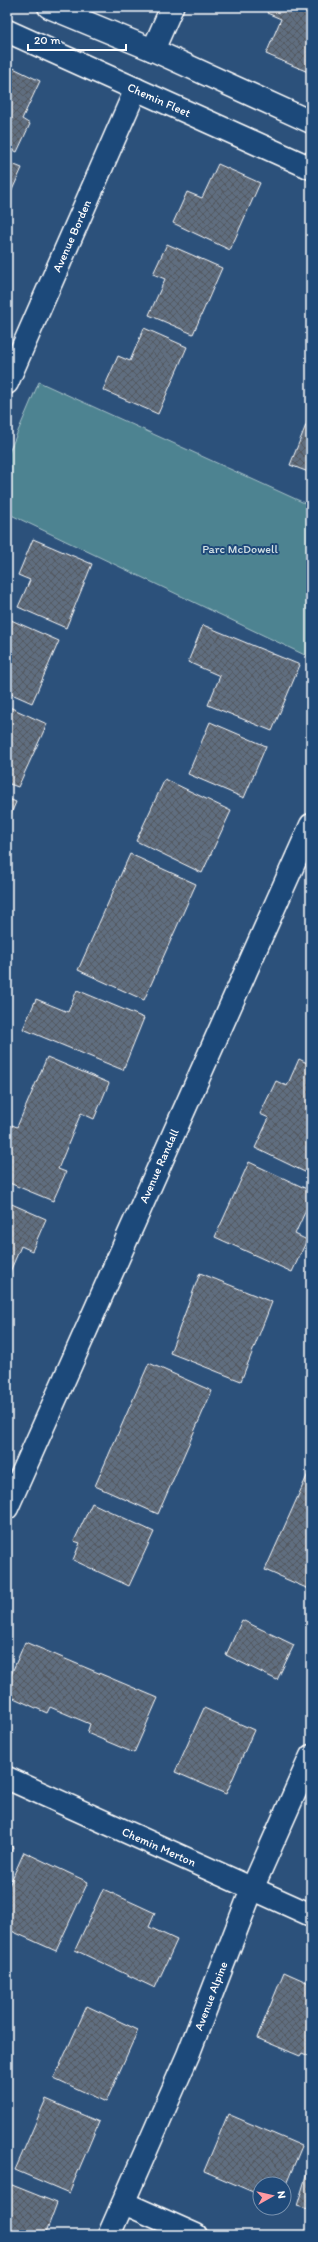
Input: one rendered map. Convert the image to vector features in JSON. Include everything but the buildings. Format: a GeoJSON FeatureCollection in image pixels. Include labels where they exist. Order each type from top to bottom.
{"type":"FeatureCollection","features":[{"type":"Feature","properties":{"kind":"street"},"geometry":{"type":"LineString","coordinates":[[49,7],[153,50],[311,122]]}},
{"type":"Feature","properties":{"kind":"street"},"geometry":{"type":"LineString","coordinates":[[153,50],[172,7]]}},
{"type":"Feature","properties":{"kind":"street","name":"Chemin Fleet"},"geometry":{"type":"LineString","coordinates":[[7,31],[311,168]]}},
{"type":"Feature","properties":{"kind":"street","name":"Avenue Borden"},"geometry":{"type":"LineString","coordinates":[[7,383],[136,89]]}},
{"type":"Feature","properties":{"kind":"street","name":"Avenue Randall"},"geometry":{"type":"LineString","coordinates":[[7,1508],[311,825]]}},
{"type":"Feature","properties":{"kind":"street","name":"Avenue Alpine"},"geometry":{"type":"LineString","coordinates":[[109,2235],[188,2055],[252,1889],[311,1756]]}},
{"type":"Feature","properties":{"kind":"street","name":"Chemin Merton"},"geometry":{"type":"LineString","coordinates":[[7,1778],[311,1915]]}},
{"type":"Feature","properties":{"kind":"street"},"geometry":{"type":"LineString","coordinates":[[124,2203],[196,2235]]}},
{"type":"Feature","properties":{"kind":"green space","name":"Parc McDowell"},"geometry":{"type":"Polygon","coordinates":[[[39,382],[311,506],[311,658],[7,513],[7,457],[39,382]]]}}]}
